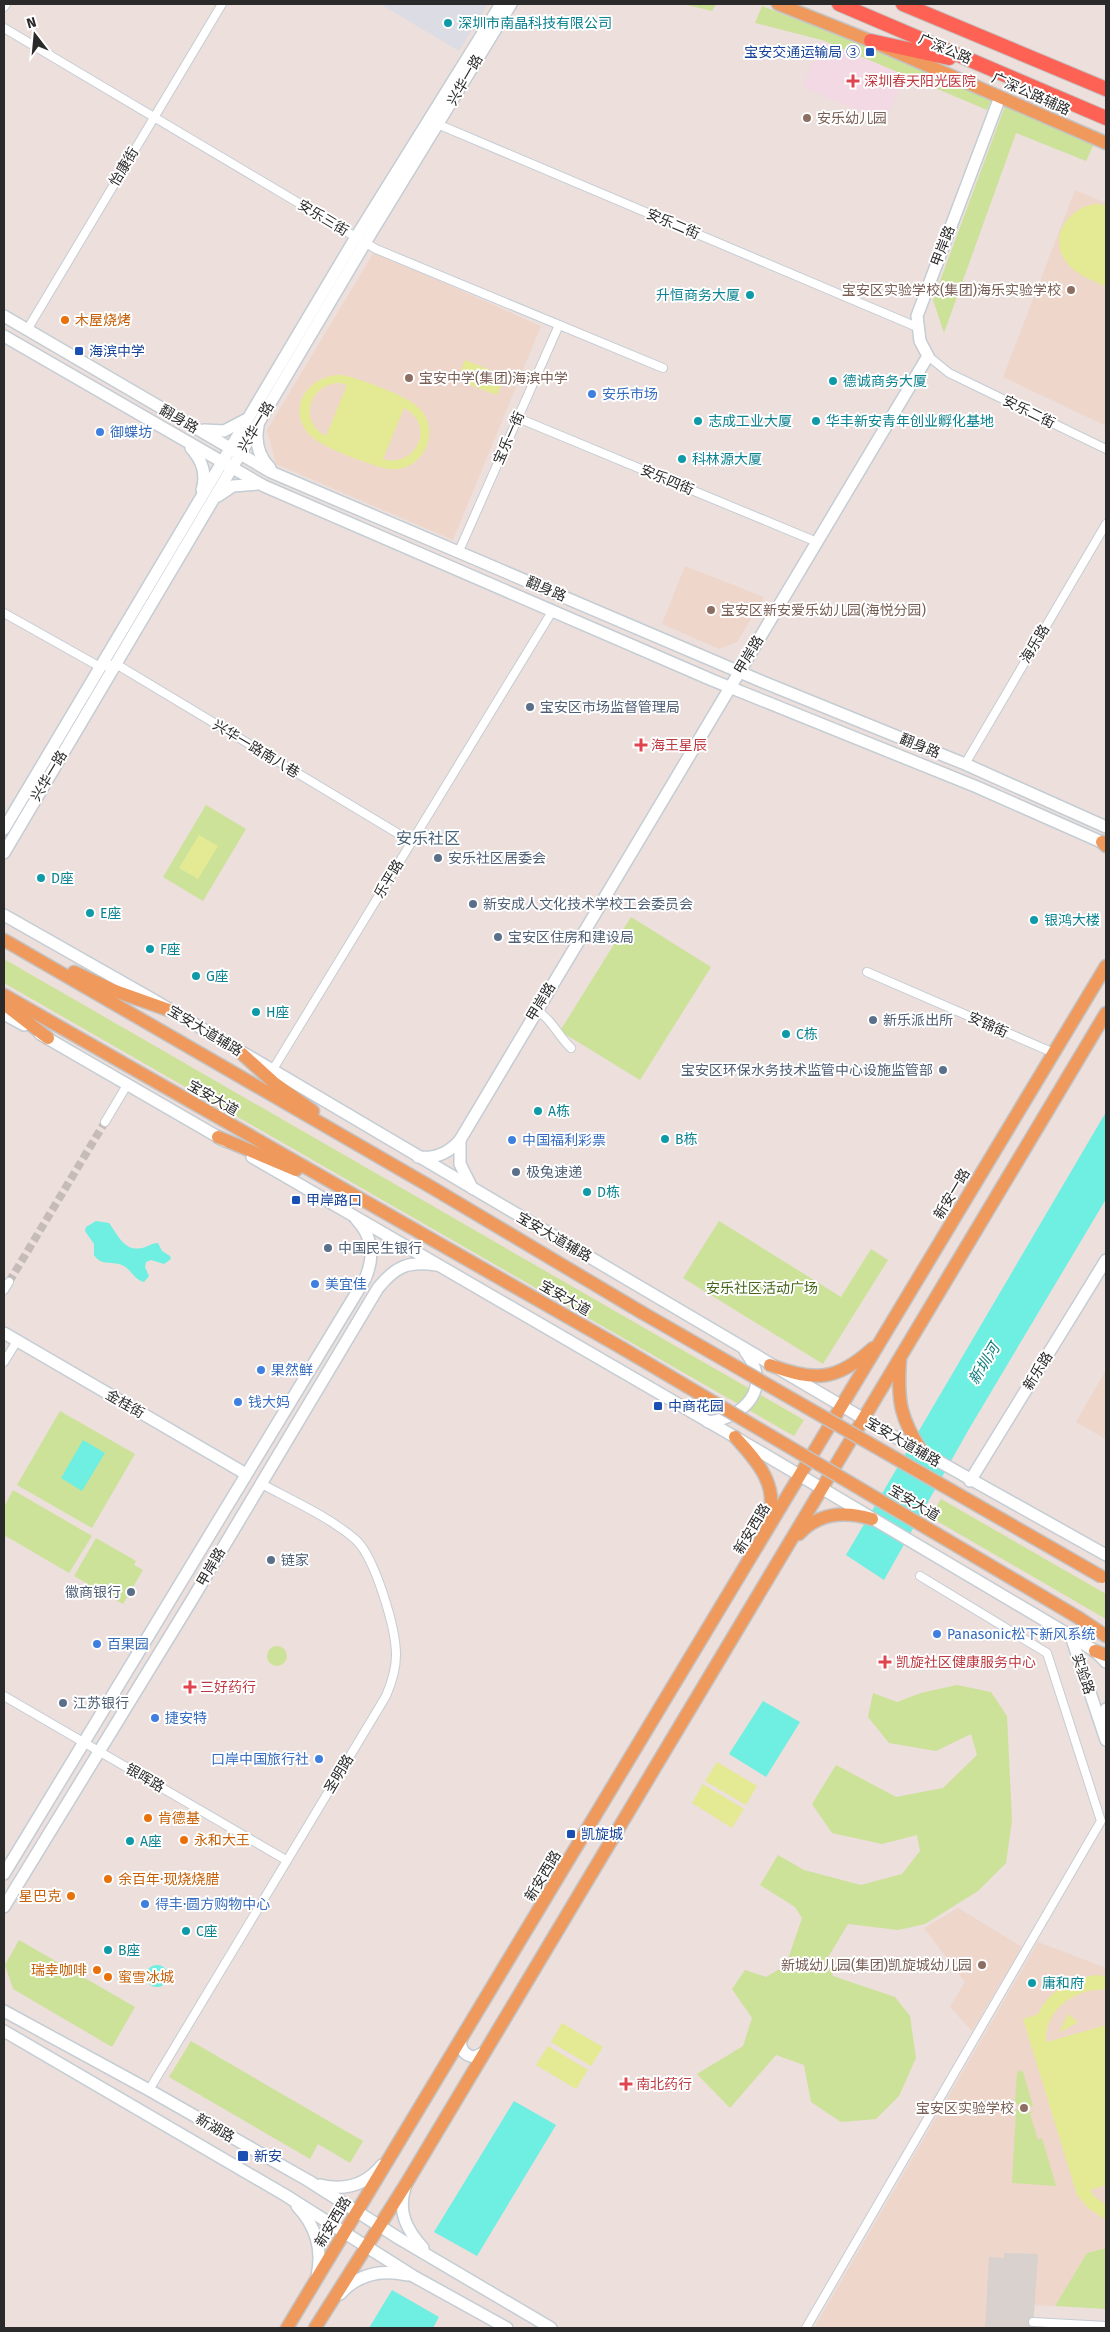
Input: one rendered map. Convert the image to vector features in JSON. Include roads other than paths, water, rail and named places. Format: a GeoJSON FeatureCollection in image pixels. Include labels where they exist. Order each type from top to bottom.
{"type":"FeatureCollection","features":[{"type":"Feature","properties":{"kind":"highway","name":"广深公路"},"geometry":{"type":"LineString","coordinates":[[838,4],[1106,118]]}},
{"type":"Feature","properties":{"kind":"highway","name":"广深公路"},"geometry":{"type":"LineString","coordinates":[[904,4],[1106,89]]}},
{"type":"Feature","properties":{"kind":"highway"},"geometry":{"type":"LineString","coordinates":[[872,41],[981,64]]}},
{"type":"Feature","properties":{"kind":"main road","name":"兴华一路"},"geometry":{"type":"LineString","coordinates":[[434,122],[501,4]]}},
{"type":"Feature","properties":{"kind":"main road","name":"兴华一路"},"geometry":{"type":"LineString","coordinates":[[235,451],[254,407],[511,4]]}},
{"type":"Feature","properties":{"kind":"main road","name":"广深公路辅路"},"geometry":{"type":"LineString","coordinates":[[778,4],[872,41],[1106,143]]}},
{"type":"Feature","properties":{"kind":"main road","name":"甲岸路"},"geometry":{"type":"LineString","coordinates":[[917,327],[917,316],[1000,97]]}},
{"type":"Feature","properties":{"kind":"main road","name":"兴华一路"},"geometry":{"type":"LineString","coordinates":[[4,829],[198,502],[258,423],[360,240]]}},
{"type":"Feature","properties":{"kind":"main road","name":"翻身路"},"geometry":{"type":"LineString","coordinates":[[4,316],[191,426],[282,476],[740,672],[965,764],[1106,827]]}},
{"type":"Feature","properties":{"kind":"main road"},"geometry":{"type":"LineString","coordinates":[[917,327],[920,341],[928,356]]}},
{"type":"Feature","properties":{"kind":"main road","name":"翻身路"},"geometry":{"type":"LineString","coordinates":[[4,336],[226,465],[277,491],[730,687],[978,787],[1105,844]]}},
{"type":"Feature","properties":{"kind":"main road","name":"甲岸路"},"geometry":{"type":"LineString","coordinates":[[460,1140],[928,356]]}},
{"type":"Feature","properties":{"kind":"main road"},"geometry":{"type":"LineString","coordinates":[[191,426],[207,431],[224,431],[238,425],[254,407]]}},
{"type":"Feature","properties":{"kind":"main road"},"geometry":{"type":"LineString","coordinates":[[258,423],[257,444],[259,452],[268,467],[282,476]]}},
{"type":"Feature","properties":{"kind":"main road"},"geometry":{"type":"LineString","coordinates":[[184,441],[197,455],[203,469],[203,486],[198,502]]}},
{"type":"Feature","properties":{"kind":"main road","name":"兴华一路"},"geometry":{"type":"LineString","coordinates":[[4,852],[208,509],[226,465]]}},
{"type":"Feature","properties":{"kind":"main road"},"geometry":{"type":"LineString","coordinates":[[208,509],[226,489],[241,484],[257,484],[277,491]]}},
{"type":"Feature","properties":{"kind":"main road"},"geometry":{"type":"LineString","coordinates":[[4,905],[8,917]]}},
{"type":"Feature","properties":{"kind":"main road","name":"宝安大道辅路"},"geometry":{"type":"LineString","coordinates":[[8,917],[174,1012],[744,1350],[863,1418],[905,1436]]}},
{"type":"Feature","properties":{"kind":"main road"},"geometry":{"type":"LineString","coordinates":[[4,940],[115,991],[174,1012]]}},
{"type":"Feature","properties":{"kind":"main road","name":"宝安大道"},"geometry":{"type":"LineString","coordinates":[[4,940],[372,1153],[641,1312],[1104,1579]]}},
{"type":"Feature","properties":{"kind":"main road","name":"新安一路"},"geometry":{"type":"LineString","coordinates":[[823,1438],[1106,966]]}},
{"type":"Feature","properties":{"kind":"main road","name":"宝安大道"},"geometry":{"type":"LineString","coordinates":[[4,995],[622,1348],[1106,1636]]}},
{"type":"Feature","properties":{"kind":"main road"},"geometry":{"type":"LineString","coordinates":[[4,1004],[48,1038]]}},
{"type":"Feature","properties":{"kind":"main road"},"geometry":{"type":"LineString","coordinates":[[315,2328],[406,2184],[1106,1013]]}},
{"type":"Feature","properties":{"kind":"main road"},"geometry":{"type":"LineString","coordinates":[[4,1014],[735,1437],[1101,1653],[1106,1662]]}},
{"type":"Feature","properties":{"kind":"main road"},"geometry":{"type":"LineString","coordinates":[[240,1052],[273,1082],[372,1153]]}},
{"type":"Feature","properties":{"kind":"main road"},"geometry":{"type":"LineString","coordinates":[[218,1137],[350,1193]]}},
{"type":"Feature","properties":{"kind":"main road"},"geometry":{"type":"LineString","coordinates":[[416,1156],[434,1157],[453,1148],[460,1140]]}},
{"type":"Feature","properties":{"kind":"main road"},"geometry":{"type":"LineString","coordinates":[[460,1140],[460,1164],[474,1190]]}},
{"type":"Feature","properties":{"kind":"main road","name":"甲岸路"},"geometry":{"type":"LineString","coordinates":[[4,1874],[371,1266],[371,1243],[364,1228],[352,1214]]}},
{"type":"Feature","properties":{"kind":"main road","name":"新乐路"},"geometry":{"type":"LineString","coordinates":[[970,1480],[1106,1260]]}},
{"type":"Feature","properties":{"kind":"main road","name":"甲岸路"},"geometry":{"type":"LineString","coordinates":[[4,1907],[378,1288],[397,1269],[407,1265],[420,1263],[441,1266]]}},
{"type":"Feature","properties":{"kind":"main road","name":"金桂街"},"geometry":{"type":"LineString","coordinates":[[4,1334],[246,1474]]}},
{"type":"Feature","properties":{"kind":"main road"},"geometry":{"type":"LineString","coordinates":[[770,1365],[800,1375],[828,1374],[852,1365],[882,1340]]}},
{"type":"Feature","properties":{"kind":"main road"},"geometry":{"type":"LineString","coordinates":[[708,1422],[736,1414],[751,1399],[757,1381],[755,1369],[744,1350]]}},
{"type":"Feature","properties":{"kind":"main road"},"geometry":{"type":"LineString","coordinates":[[900,1357],[898,1400],[905,1436],[923,1453]]}},
{"type":"Feature","properties":{"kind":"main road"},"geometry":{"type":"LineString","coordinates":[[284,1411],[290,1406],[295,1407],[300,1413],[299,1419]]}},
{"type":"Feature","properties":{"kind":"main road"},"geometry":{"type":"LineString","coordinates":[[735,1437],[762,1468],[770,1484],[772,1501],[769,1520],[761,1543]]}},
{"type":"Feature","properties":{"kind":"main road","name":"新安西路"},"geometry":{"type":"LineString","coordinates":[[287,2328],[823,1438]]}},
{"type":"Feature","properties":{"kind":"main road","name":"宝安大道辅路"},"geometry":{"type":"LineString","coordinates":[[923,1453],[1106,1555]]}},
{"type":"Feature","properties":{"kind":"main road"},"geometry":{"type":"LineString","coordinates":[[783,1553],[804,1528],[821,1518],[847,1513],[872,1519]]}},
{"type":"Feature","properties":{"kind":"main road","name":"实验路"},"geometry":{"type":"LineString","coordinates":[[1071,1636],[1106,1740]]}},
{"type":"Feature","properties":{"kind":"main road","name":"实验路"},"geometry":{"type":"LineString","coordinates":[[1106,1709],[1106,1723]]}},
{"type":"Feature","properties":{"kind":"main road","name":"新湖路"},"geometry":{"type":"LineString","coordinates":[[4,2011],[149,2090],[309,2181],[431,2257],[551,2328]]}},
{"type":"Feature","properties":{"kind":"main road","name":"新湖路"},"geometry":{"type":"LineString","coordinates":[[4,2032],[285,2195],[413,2276],[507,2328]]}},
{"type":"Feature","properties":{"kind":"main road"},"geometry":{"type":"LineString","coordinates":[[461,2039],[461,2048],[466,2055],[475,2057],[485,2052]]}},
{"type":"Feature","properties":{"kind":"main road"},"geometry":{"type":"LineString","coordinates":[[309,2181],[343,2188],[360,2184],[376,2172],[392,2152]]}},
{"type":"Feature","properties":{"kind":"main road"},"geometry":{"type":"LineString","coordinates":[[406,2184],[402,2202],[404,2220],[415,2239],[431,2257]]}},
{"type":"Feature","properties":{"kind":"main road"},"geometry":{"type":"LineString","coordinates":[[285,2195],[306,2217],[316,2236],[319,2253],[316,2279]]}},
{"type":"Feature","properties":{"kind":"main road"},"geometry":{"type":"LineString","coordinates":[[330,2304],[350,2284],[368,2275],[388,2272],[413,2276]]}},
{"type":"Feature","properties":{"kind":"street","name":"怡康街"},"geometry":{"type":"LineString","coordinates":[[27,330],[222,4]]}},
{"type":"Feature","properties":{"kind":"street","name":"安乐三街"},"geometry":{"type":"LineString","coordinates":[[4,28],[360,240],[663,368]]}},
{"type":"Feature","properties":{"kind":"street","name":"安乐二街"},"geometry":{"type":"LineString","coordinates":[[434,122],[917,327]]}},
{"type":"Feature","properties":{"kind":"street","name":"宝乐一街"},"geometry":{"type":"LineString","coordinates":[[459,551],[559,325]]}},
{"type":"Feature","properties":{"kind":"street","name":"安乐二街"},"geometry":{"type":"LineString","coordinates":[[928,356],[949,373],[1106,449]]}},
{"type":"Feature","properties":{"kind":"street","name":"安乐四街"},"geometry":{"type":"LineString","coordinates":[[518,418],[817,542]]}},
{"type":"Feature","properties":{"kind":"street","name":"海乐路"},"geometry":{"type":"LineString","coordinates":[[965,764],[1106,524]]}},
{"type":"Feature","properties":{"kind":"street","name":"乐平路"},"geometry":{"type":"LineString","coordinates":[[272,1071],[553,610]]}},
{"type":"Feature","properties":{"kind":"street"},"geometry":{"type":"LineString","coordinates":[[4,613],[100,667],[116,664]]}},
{"type":"Feature","properties":{"kind":"street","name":"兴华一路南八巷"},"geometry":{"type":"LineString","coordinates":[[116,664],[412,842]]}},
{"type":"Feature","properties":{"kind":"street","name":"安锦街"},"geometry":{"type":"LineString","coordinates":[[867,972],[1054,1054]]}},
{"type":"Feature","properties":{"kind":"street"},"geometry":{"type":"LineString","coordinates":[[536,1010],[546,1016],[560,1038],[571,1048]]}},
{"type":"Feature","properties":{"kind":"street"},"geometry":{"type":"LineString","coordinates":[[105,1122],[127,1085]]}},
{"type":"Feature","properties":{"kind":"street"},"geometry":{"type":"LineString","coordinates":[[4,1290],[9,1282]]}},
{"type":"Feature","properties":{"kind":"street"},"geometry":{"type":"LineString","coordinates":[[4,1362],[17,1341]]}},
{"type":"Feature","properties":{"kind":"street","name":"圣明路"},"geometry":{"type":"LineString","coordinates":[[149,2090],[386,1696],[393,1678],[396,1652],[376,1572],[361,1546],[342,1530],[260,1483]]}},
{"type":"Feature","properties":{"kind":"street"},"geometry":{"type":"LineString","coordinates":[[806,2328],[1101,1821],[1047,1653],[920,1576]]}},
{"type":"Feature","properties":{"kind":"street","name":"银晖路"},"geometry":{"type":"LineString","coordinates":[[4,1696],[286,1860]]}},
{"type":"Feature","properties":{"kind":"street"},"geometry":{"type":"LineString","coordinates":[[1033,2322],[1106,2326]]}},
{"type":"Feature","properties":{"kind":"water","name":"新圳河"},"geometry":{"type":"Polygon","coordinates":[[[1106,1112],[1106,1199],[969,1429],[884,1580],[846,1555],[1106,1112]]]}},
{"type":"Feature","properties":{"kind":"water"},"geometry":{"type":"Polygon","coordinates":[[[96,1221],[109,1223],[122,1242],[136,1249],[158,1243],[162,1251],[170,1256],[171,1259],[164,1264],[151,1260],[146,1262],[145,1267],[149,1276],[144,1282],[120,1264],[97,1259],[94,1255],[94,1244],[85,1231],[86,1227],[96,1221]]]}},
{"type":"Feature","properties":{"kind":"water"},"geometry":{"type":"Polygon","coordinates":[[[83,1440],[105,1453],[82,1491],[61,1478],[83,1440]]]}},
{"type":"Feature","properties":{"kind":"water"},"geometry":{"type":"Polygon","coordinates":[[[763,1701],[800,1722],[766,1777],[729,1754],[763,1701]]]}},
{"type":"Feature","properties":{"kind":"water"},"geometry":{"type":"Polygon","coordinates":[[[157,1965],[167,1972],[168,1976],[161,1986],[157,1987],[147,1980],[146,1976],[153,1966],[157,1965]]]}},
{"type":"Feature","properties":{"kind":"water"},"geometry":{"type":"Polygon","coordinates":[[[514,2101],[556,2125],[477,2256],[434,2232],[514,2101]]]}},
{"type":"Feature","properties":{"kind":"water"},"geometry":{"type":"Polygon","coordinates":[[[392,2290],[439,2317],[433,2328],[369,2328],[392,2290]]]}},
{"type":"Feature","properties":{"kind":"tunnel"},"geometry":{"type":"LineString","coordinates":[[9,1282],[105,1122]]}},
{"type":"Feature","properties":{"kind":"place","name":"深圳市南晶科技有限公司"},"geometry":{"type":"Point","coordinates":[448,23]}},
{"type":"Feature","properties":{"kind":"place","name":"宝安交通运输局 ③"},"geometry":{"type":"Point","coordinates":[870,52]}},
{"type":"Feature","properties":{"kind":"place","name":"深圳春天阳光医院"},"geometry":{"type":"Point","coordinates":[853,81]}},
{"type":"Feature","properties":{"kind":"place","name":"安乐幼儿园"},"geometry":{"type":"Point","coordinates":[807,118]}},
{"type":"Feature","properties":{"kind":"place","name":"宝安区实验学校(集团)海乐实验学校"},"geometry":{"type":"Point","coordinates":[1071,290]}},
{"type":"Feature","properties":{"kind":"place","name":"升恒商务大厦"},"geometry":{"type":"Point","coordinates":[750,295]}},
{"type":"Feature","properties":{"kind":"place","name":"木屋烧烤"},"geometry":{"type":"Point","coordinates":[65,320]}},
{"type":"Feature","properties":{"kind":"place","name":"海滨中学"},"geometry":{"type":"Point","coordinates":[79,351]}},
{"type":"Feature","properties":{"kind":"place","name":"宝安中学(集团)海滨中学"},"geometry":{"type":"Point","coordinates":[409,378]}},
{"type":"Feature","properties":{"kind":"place","name":"德诚商务大厦"},"geometry":{"type":"Point","coordinates":[833,381]}},
{"type":"Feature","properties":{"kind":"place","name":"安乐市场"},"geometry":{"type":"Point","coordinates":[592,394]}},
{"type":"Feature","properties":{"kind":"place","name":"志成工业大厦"},"geometry":{"type":"Point","coordinates":[698,421]}},
{"type":"Feature","properties":{"kind":"place","name":"华丰新安青年创业孵化基地"},"geometry":{"type":"Point","coordinates":[816,421]}},
{"type":"Feature","properties":{"kind":"place","name":"御蝶坊"},"geometry":{"type":"Point","coordinates":[100,432]}},
{"type":"Feature","properties":{"kind":"place","name":"科林源大厦"},"geometry":{"type":"Point","coordinates":[682,459]}},
{"type":"Feature","properties":{"kind":"place","name":"宝安区新安爱乐幼儿园(海悦分园)"},"geometry":{"type":"Point","coordinates":[711,610]}},
{"type":"Feature","properties":{"kind":"place","name":"宝安区市场监督管理局"},"geometry":{"type":"Point","coordinates":[530,707]}},
{"type":"Feature","properties":{"kind":"place","name":"海王星辰"},"geometry":{"type":"Point","coordinates":[641,745]}},
{"type":"Feature","properties":{"kind":"place","name":"安乐社区居委会"},"geometry":{"type":"Point","coordinates":[438,858]}},
{"type":"Feature","properties":{"kind":"place","name":"D座"},"geometry":{"type":"Point","coordinates":[41,878]}},
{"type":"Feature","properties":{"kind":"place","name":"新安成人文化技术学校工会委员会"},"geometry":{"type":"Point","coordinates":[473,904]}},
{"type":"Feature","properties":{"kind":"place","name":"E座"},"geometry":{"type":"Point","coordinates":[90,913]}},
{"type":"Feature","properties":{"kind":"place","name":"银鸿大楼"},"geometry":{"type":"Point","coordinates":[1034,920]}},
{"type":"Feature","properties":{"kind":"place","name":"宝安区住房和建设局"},"geometry":{"type":"Point","coordinates":[498,937]}},
{"type":"Feature","properties":{"kind":"place","name":"F座"},"geometry":{"type":"Point","coordinates":[150,949]}},
{"type":"Feature","properties":{"kind":"place","name":"G座"},"geometry":{"type":"Point","coordinates":[196,976]}},
{"type":"Feature","properties":{"kind":"place","name":"H座"},"geometry":{"type":"Point","coordinates":[256,1012]}},
{"type":"Feature","properties":{"kind":"place","name":"新乐派出所"},"geometry":{"type":"Point","coordinates":[873,1020]}},
{"type":"Feature","properties":{"kind":"place","name":"C栋"},"geometry":{"type":"Point","coordinates":[786,1034]}},
{"type":"Feature","properties":{"kind":"place","name":"宝安区环保水务技术监管中心设施监管部"},"geometry":{"type":"Point","coordinates":[943,1070]}},
{"type":"Feature","properties":{"kind":"place","name":"A栋"},"geometry":{"type":"Point","coordinates":[538,1111]}},
{"type":"Feature","properties":{"kind":"place","name":"B栋"},"geometry":{"type":"Point","coordinates":[665,1139]}},
{"type":"Feature","properties":{"kind":"place","name":"中国福利彩票"},"geometry":{"type":"Point","coordinates":[512,1140]}},
{"type":"Feature","properties":{"kind":"place","name":"极兔速递"},"geometry":{"type":"Point","coordinates":[516,1172]}},
{"type":"Feature","properties":{"kind":"place","name":"D栋"},"geometry":{"type":"Point","coordinates":[587,1192]}},
{"type":"Feature","properties":{"kind":"place","name":"甲岸路口"},"geometry":{"type":"Point","coordinates":[296,1200]}},
{"type":"Feature","properties":{"kind":"place","name":"中国民生银行"},"geometry":{"type":"Point","coordinates":[328,1248]}},
{"type":"Feature","properties":{"kind":"place","name":"美宜佳"},"geometry":{"type":"Point","coordinates":[315,1284]}},
{"type":"Feature","properties":{"kind":"place","name":"果然鲜"},"geometry":{"type":"Point","coordinates":[261,1370]}},
{"type":"Feature","properties":{"kind":"place","name":"钱大妈"},"geometry":{"type":"Point","coordinates":[238,1402]}},
{"type":"Feature","properties":{"kind":"place","name":"中商花园"},"geometry":{"type":"Point","coordinates":[658,1406]}},
{"type":"Feature","properties":{"kind":"place","name":"链家"},"geometry":{"type":"Point","coordinates":[271,1560]}},
{"type":"Feature","properties":{"kind":"place","name":"徽商银行"},"geometry":{"type":"Point","coordinates":[131,1592]}},
{"type":"Feature","properties":{"kind":"place","name":"Panasonic松下新风系统"},"geometry":{"type":"Point","coordinates":[937,1634]}},
{"type":"Feature","properties":{"kind":"place","name":"百果园"},"geometry":{"type":"Point","coordinates":[97,1644]}},
{"type":"Feature","properties":{"kind":"place","name":"凯旋社区健康服务中心"},"geometry":{"type":"Point","coordinates":[885,1662]}},
{"type":"Feature","properties":{"kind":"place","name":"三好药行"},"geometry":{"type":"Point","coordinates":[190,1687]}},
{"type":"Feature","properties":{"kind":"place","name":"江苏银行"},"geometry":{"type":"Point","coordinates":[63,1703]}},
{"type":"Feature","properties":{"kind":"place","name":"捷安特"},"geometry":{"type":"Point","coordinates":[155,1718]}},
{"type":"Feature","properties":{"kind":"place","name":"口岸中国旅行社"},"geometry":{"type":"Point","coordinates":[319,1759]}},
{"type":"Feature","properties":{"kind":"place","name":"肯德基"},"geometry":{"type":"Point","coordinates":[148,1818]}},
{"type":"Feature","properties":{"kind":"place","name":"凯旋城"},"geometry":{"type":"Point","coordinates":[571,1834]}},
{"type":"Feature","properties":{"kind":"place","name":"永和大王"},"geometry":{"type":"Point","coordinates":[184,1840]}},
{"type":"Feature","properties":{"kind":"place","name":"A座"},"geometry":{"type":"Point","coordinates":[130,1841]}},
{"type":"Feature","properties":{"kind":"place","name":"余百年·现烧烧腊"},"geometry":{"type":"Point","coordinates":[108,1879]}},
{"type":"Feature","properties":{"kind":"place","name":"星巴克"},"geometry":{"type":"Point","coordinates":[71,1896]}},
{"type":"Feature","properties":{"kind":"place","name":"得丰·圆方购物中心"},"geometry":{"type":"Point","coordinates":[145,1904]}},
{"type":"Feature","properties":{"kind":"place","name":"C座"},"geometry":{"type":"Point","coordinates":[186,1931]}},
{"type":"Feature","properties":{"kind":"place","name":"B座"},"geometry":{"type":"Point","coordinates":[108,1950]}},
{"type":"Feature","properties":{"kind":"place","name":"新城幼儿园(集团)凯旋城幼儿园"},"geometry":{"type":"Point","coordinates":[982,1965]}},
{"type":"Feature","properties":{"kind":"place","name":"瑞幸咖啡"},"geometry":{"type":"Point","coordinates":[97,1970]}},
{"type":"Feature","properties":{"kind":"place","name":"蜜雪冰城"},"geometry":{"type":"Point","coordinates":[108,1977]}},
{"type":"Feature","properties":{"kind":"place","name":"庸和府"},"geometry":{"type":"Point","coordinates":[1032,1983]}},
{"type":"Feature","properties":{"kind":"place","name":"南北药行"},"geometry":{"type":"Point","coordinates":[626,2084]}},
{"type":"Feature","properties":{"kind":"place","name":"宝安区实验学校"},"geometry":{"type":"Point","coordinates":[1024,2108]}},
{"type":"Feature","properties":{"kind":"place","name":"新安"},"geometry":{"type":"Point","coordinates":[243,2156]}},
{"type":"Feature","properties":{"kind":"district","name":"安乐社区"},"geometry":{"type":"Point","coordinates":[428,838]}},
{"type":"Feature","properties":{"kind":"park label","name":"安乐社区活动广场"},"geometry":{"type":"Point","coordinates":[762,1288]}}]}
